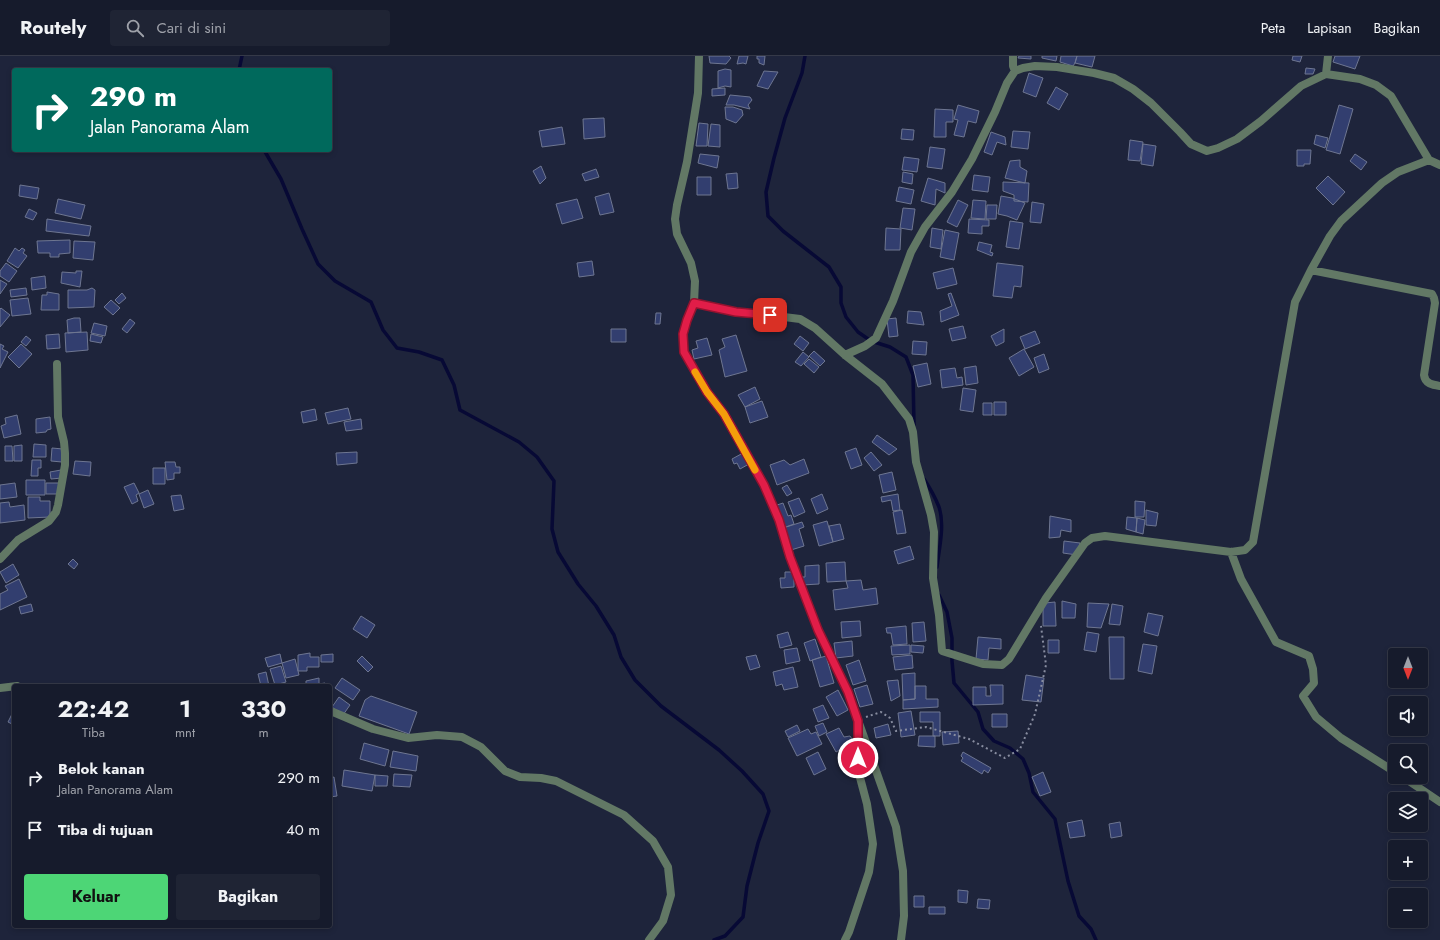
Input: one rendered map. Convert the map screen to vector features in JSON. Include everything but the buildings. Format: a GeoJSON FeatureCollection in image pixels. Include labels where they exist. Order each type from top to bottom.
{"type":"FeatureCollection","features":[{"type":"Feature","properties":{"kind":"street"},"geometry":{"type":"LineString","coordinates":[[699,56],[698,93],[687,162],[675,219],[676,234],[691,263],[695,281],[694,303],[683,334],[684,352],[707,392],[724,414],[764,485],[779,520],[790,557],[818,630],[848,692],[896,827],[903,871],[904,916],[901,940]]}},
{"type":"Feature","properties":{"kind":"street"},"geometry":{"type":"LineString","coordinates":[[1013,56],[1013,66],[1015,72]]}},
{"type":"Feature","properties":{"kind":"street"},"geometry":{"type":"LineString","coordinates":[[1326,74],[1328,56]]}},
{"type":"Feature","properties":{"kind":"street"},"geometry":{"type":"LineString","coordinates":[[845,355],[864,346],[876,338],[911,252],[925,227],[952,192],[972,159],[995,112],[1007,83],[1015,72],[1023,68],[1035,66],[1057,67],[1114,78],[1151,103],[1191,144],[1207,151],[1218,148],[1237,139],[1261,121],[1301,86],[1326,74],[1360,79],[1376,85],[1391,96],[1429,160],[1440,165]]}},
{"type":"Feature","properties":{"kind":"street"},"geometry":{"type":"LineString","coordinates":[[694,303],[736,312],[800,320],[815,328],[845,355],[882,384],[909,419],[913,432],[916,462],[934,532],[933,578],[939,615],[942,651],[983,664],[1002,665],[1009,659],[1038,610],[1085,543],[1092,538],[1106,536],[1230,552],[1245,550],[1253,542],[1295,302],[1330,236],[1341,221],[1382,183],[1398,172],[1429,160]]}},
{"type":"Feature","properties":{"kind":"street"},"geometry":{"type":"LineString","coordinates":[[1311,270],[1432,294],[1435,303],[1424,375],[1425,379],[1430,384],[1440,386]]}},
{"type":"Feature","properties":{"kind":"street"},"geometry":{"type":"LineString","coordinates":[[0,559],[18,540],[49,521],[56,512],[65,465],[65,453],[58,417],[56,364]]}},
{"type":"Feature","properties":{"kind":"street"},"geometry":{"type":"LineString","coordinates":[[1230,552],[1241,579],[1276,642],[1309,656],[1313,669],[1314,683],[1303,696],[1316,717],[1341,738],[1388,768]]}},
{"type":"Feature","properties":{"kind":"street"},"geometry":{"type":"LineString","coordinates":[[0,688],[12,687]]}},
{"type":"Feature","properties":{"kind":"street"},"geometry":{"type":"LineString","coordinates":[[332,712],[373,729],[408,738],[437,735],[462,737],[481,746],[505,771],[520,777],[542,778],[556,781],[624,815],[652,841],[668,866],[671,895],[663,921],[649,940]]}},
{"type":"Feature","properties":{"kind":"street"},"geometry":{"type":"LineString","coordinates":[[844,940],[849,932],[869,872],[873,844],[867,804],[858,770],[858,721]]}},
{"type":"Feature","properties":{"kind":"street"},"geometry":{"type":"LineString","coordinates":[[1413,784],[1440,802]]}},
{"type":"Feature","properties":{"kind":"path"},"geometry":{"type":"LineString","coordinates":[[858,721],[881,712],[890,718],[896,731],[926,727],[969,739],[1005,758],[1020,749],[1035,714],[1046,665],[1038,610]]}},
{"type":"Feature","properties":{"kind":"waterway"},"geometry":{"type":"LineString","coordinates":[[239,68],[242,56]]}},
{"type":"Feature","properties":{"kind":"waterway"},"geometry":{"type":"LineString","coordinates":[[805,56],[802,73],[785,118],[766,192],[768,216],[783,231],[829,267],[841,287],[841,303],[846,317],[858,332],[871,341],[890,347],[906,357],[913,375],[914,425]]}},
{"type":"Feature","properties":{"kind":"waterway"},"geometry":{"type":"LineString","coordinates":[[265,152],[281,179],[318,264],[335,281],[371,302],[383,330],[397,348],[419,352],[442,360],[454,385],[460,410],[519,442],[537,457],[554,481],[552,529],[558,552],[578,584],[596,606],[614,635],[621,657],[635,680],[661,706],[719,750],[742,771],[763,794],[769,811],[758,843],[747,886],[743,917],[725,936],[714,940]]}},
{"type":"Feature","properties":{"kind":"waterway"},"geometry":{"type":"LineString","coordinates":[[924,479],[936,500],[941,514],[941,537],[937,567]]}},
{"type":"Feature","properties":{"kind":"waterway"},"geometry":{"type":"LineString","coordinates":[[939,595],[947,612],[952,638],[954,683],[978,712],[983,729],[994,741],[1010,748],[1023,759],[1029,773],[1033,792],[1055,819],[1068,881],[1079,916],[1091,929],[1096,940]]}},
{"type":"Feature","properties":{"kind":"slow traffic"},"geometry":{"type":"LineString","coordinates":[[695,372],[707,392],[724,414],[755,470]]}},
{"type":"Feature","properties":{"kind":"route"},"geometry":{"type":"LineString","coordinates":[[770,315],[736,312],[694,303],[683,334],[684,352],[707,392],[724,414],[764,485],[779,520],[790,557],[818,630],[848,692],[858,721],[858,758]]}}]}
